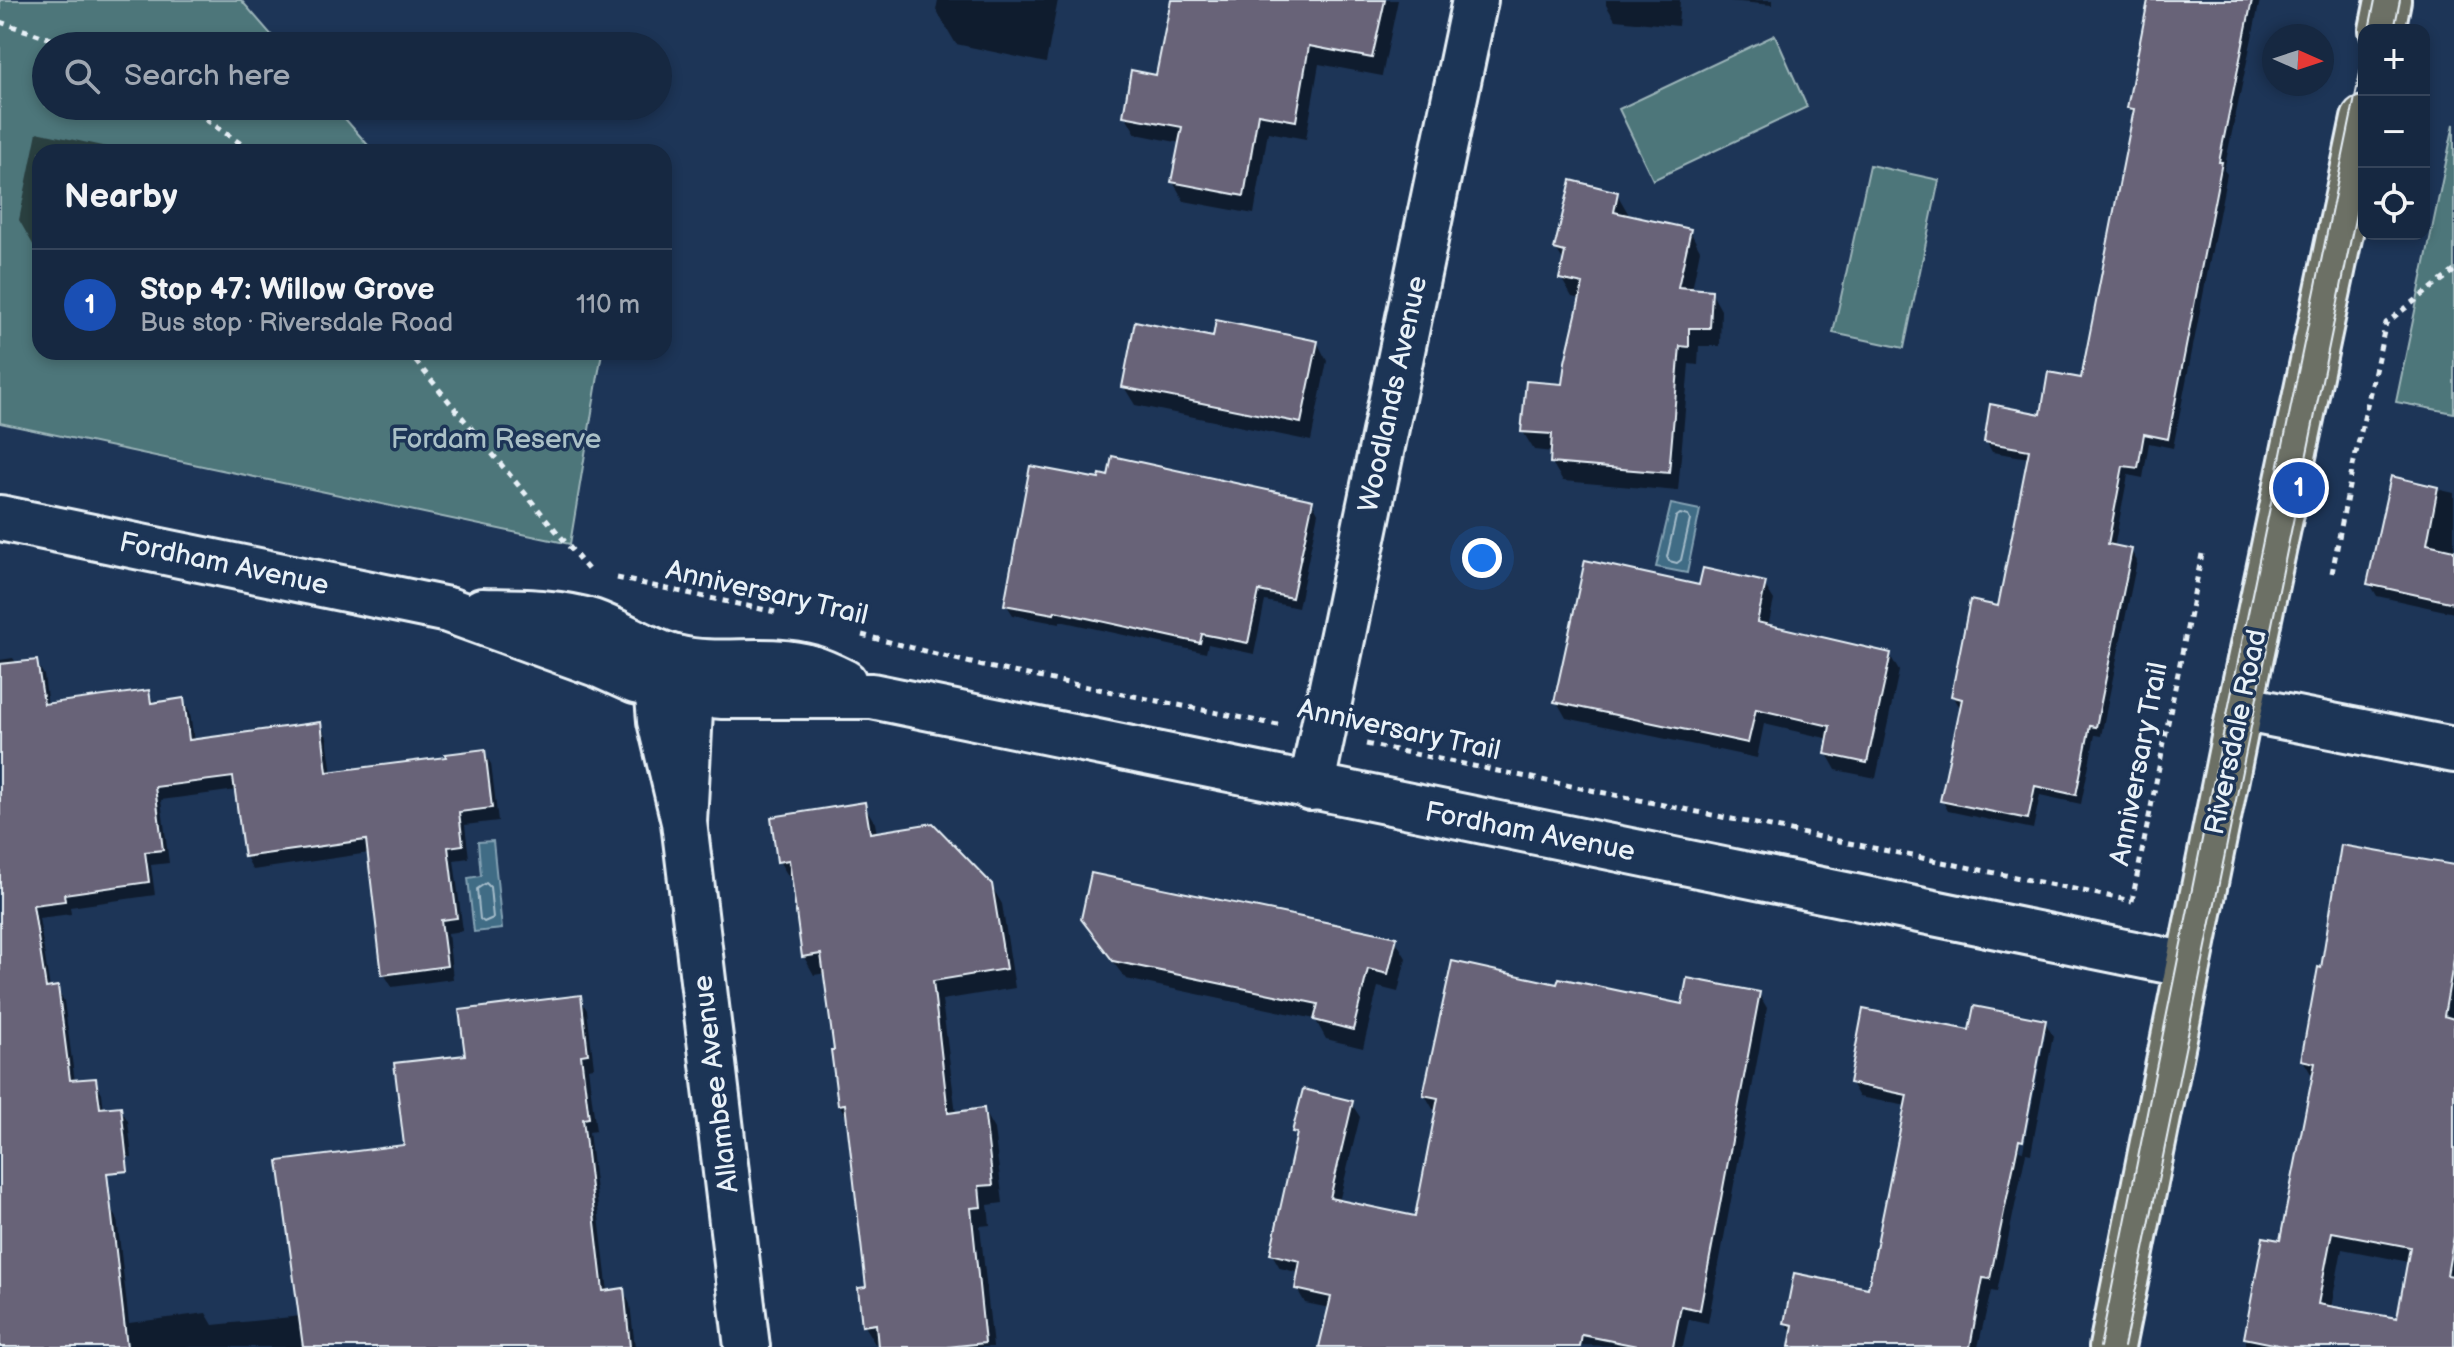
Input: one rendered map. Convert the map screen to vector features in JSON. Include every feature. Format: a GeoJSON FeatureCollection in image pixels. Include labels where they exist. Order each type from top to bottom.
{"type":"FeatureCollection","features":[{"type":"Feature","properties":{"kind":"main road"},"geometry":{"type":"LineString","coordinates":[[2383,24],[2388,0]]}},
{"type":"Feature","properties":{"kind":"main road","name":"Riversdale Road"},"geometry":{"type":"LineString","coordinates":[[2112,1347],[2240,708],[2358,148]]}},
{"type":"Feature","properties":{"kind":"street","name":"Woodlands Avenue"},"geometry":{"type":"LineString","coordinates":[[1311,788],[1475,0]]}},
{"type":"Feature","properties":{"kind":"street","name":"Fordham Avenue"},"geometry":{"type":"LineString","coordinates":[[0,518],[448,610],[554,613],[592,622],[652,650],[675,679],[708,664],[781,663],[809,667],[872,696],[2188,965]]}},
{"type":"Feature","properties":{"kind":"street","name":"Allambee Avenue"},"geometry":{"type":"LineString","coordinates":[[675,679],[684,822],[747,1347]]}},
{"type":"Feature","properties":{"kind":"street"},"geometry":{"type":"LineString","coordinates":[[2240,708],[2454,750]]}},
{"type":"Feature","properties":{"kind":"path"},"geometry":{"type":"LineString","coordinates":[[0,22],[32,33]]}},
{"type":"Feature","properties":{"kind":"path"},"geometry":{"type":"LineString","coordinates":[[206,120],[241,144]]}},
{"type":"Feature","properties":{"kind":"path"},"geometry":{"type":"LineString","coordinates":[[2332,573],[2386,323],[2454,271]]}},
{"type":"Feature","properties":{"kind":"path","name":"Anniversary Trail"},"geometry":{"type":"LineString","coordinates":[[415,360],[591,573],[783,614]]}},
{"type":"Feature","properties":{"kind":"path","name":"Anniversary Trail"},"geometry":{"type":"LineString","coordinates":[[855,633],[983,666],[2132,901],[2203,549]]}},
{"type":"Feature","properties":{"kind":"green space","name":"Fordam Reserve"},"geometry":{"type":"Polygon","coordinates":[[[0,0],[241,0],[269,32],[32,32],[32,120],[346,120],[367,144],[32,144],[32,360],[601,360],[570,544],[0,423],[0,0]]]}},
{"type":"Feature","properties":{"kind":"green space"},"geometry":{"type":"Polygon","coordinates":[[[1775,35],[1807,107],[1653,180],[1619,109],[1775,35]]]}},
{"type":"Feature","properties":{"kind":"green space"},"geometry":{"type":"Polygon","coordinates":[[[2454,124],[2454,413],[2396,402],[2454,124]]]}},
{"type":"Feature","properties":{"kind":"green space"},"geometry":{"type":"Polygon","coordinates":[[[1870,165],[1939,180],[1904,348],[1833,333],[1870,165]]]}},
{"type":"Feature","properties":{"kind":"water"},"geometry":{"type":"Polygon","coordinates":[[[1671,504],[1700,510],[1687,573],[1656,567],[1671,504]]]}},
{"type":"Feature","properties":{"kind":"water"},"geometry":{"type":"Polygon","coordinates":[[[493,841],[502,929],[474,932],[468,878],[481,876],[478,842],[493,841]]]}},
{"type":"Feature","properties":{"kind":"building"},"geometry":{"type":"Polygon","coordinates":[[[1171,0],[1385,0],[1372,58],[1309,46],[1296,121],[1258,114],[1244,196],[1171,182],[1182,127],[1123,116],[1131,70],[1156,75],[1171,0]]]}},
{"type":"Feature","properties":{"kind":"building"},"geometry":{"type":"Polygon","coordinates":[[[2148,0],[2252,0],[2168,439],[2144,434],[2138,468],[2123,466],[2108,544],[2132,549],[2096,727],[2090,726],[2076,795],[2035,786],[2028,819],[1940,801],[1962,699],[1951,696],[1970,600],[1998,606],[2029,450],[1984,442],[1990,404],[2041,414],[2048,372],[2081,378],[2134,109],[2127,108],[2148,0]]]}},
{"type":"Feature","properties":{"kind":"building"},"geometry":{"type":"Polygon","coordinates":[[[1571,180],[1618,192],[1614,212],[1691,229],[1678,287],[1712,290],[1710,328],[1689,328],[1689,347],[1680,346],[1669,473],[1550,463],[1552,434],[1521,432],[1526,381],[1562,384],[1583,284],[1559,279],[1565,252],[1554,249],[1571,180]]]}},
{"type":"Feature","properties":{"kind":"building"},"geometry":{"type":"Polygon","coordinates":[[[1216,320],[1318,341],[1301,423],[1122,387],[1135,321],[1213,337],[1216,320]]]}},
{"type":"Feature","properties":{"kind":"building"},"geometry":{"type":"Polygon","coordinates":[[[1112,456],[1313,500],[1292,598],[1259,591],[1248,643],[1202,634],[1200,643],[1055,611],[1054,614],[1004,605],[1030,466],[1099,479],[1100,474],[1108,476],[1112,456]]]}},
{"type":"Feature","properties":{"kind":"building"},"geometry":{"type":"Polygon","coordinates":[[[2391,476],[2438,487],[2427,544],[2454,550],[2454,603],[2367,584],[2391,476]]]}},
{"type":"Feature","properties":{"kind":"building"},"geometry":{"type":"Polygon","coordinates":[[[1585,560],[1699,585],[1703,568],[1766,582],[1757,622],[1891,653],[1867,763],[1825,754],[1830,726],[1756,709],[1748,743],[1554,702],[1585,560]]]}},
{"type":"Feature","properties":{"kind":"building"},"geometry":{"type":"Polygon","coordinates":[[[37,660],[44,704],[149,690],[151,703],[184,698],[189,740],[321,722],[327,772],[485,749],[492,808],[459,812],[463,845],[448,847],[457,918],[441,920],[447,966],[382,975],[366,840],[244,857],[233,777],[155,787],[163,850],[145,852],[149,882],[64,894],[65,901],[33,905],[46,988],[58,986],[70,1080],[96,1078],[100,1108],[121,1106],[128,1171],[107,1173],[127,1347],[0,1347],[0,664],[37,660]]]}},
{"type":"Feature","properties":{"kind":"building"},"geometry":{"type":"Polygon","coordinates":[[[865,802],[870,833],[933,823],[992,884],[1006,969],[933,981],[948,1113],[984,1108],[993,1185],[979,1186],[981,1207],[971,1208],[985,1343],[947,1347],[878,1347],[876,1324],[862,1326],[858,1288],[866,1287],[845,1104],[838,1105],[821,954],[802,957],[789,860],[777,862],[771,817],[865,802]]]}},
{"type":"Feature","properties":{"kind":"building"},"geometry":{"type":"Polygon","coordinates":[[[2341,845],[2454,865],[2454,959],[2444,1016],[2454,1019],[2454,1236],[2447,1275],[2454,1276],[2454,1347],[2288,1347],[2244,1338],[2263,1237],[2280,1240],[2315,1063],[2301,1060],[2318,967],[2321,968],[2341,845]],[[2332,1232],[2318,1304],[2397,1318],[2410,1247],[2332,1232]]]}},
{"type":"Feature","properties":{"kind":"building"},"geometry":{"type":"Polygon","coordinates":[[[1091,873],[1397,937],[1388,974],[1368,969],[1353,1030],[1314,1020],[1318,1004],[1113,961],[1081,919],[1091,873]]]}},
{"type":"Feature","properties":{"kind":"building"},"geometry":{"type":"Polygon","coordinates":[[[1452,961],[1557,984],[1559,978],[1682,1004],[1687,978],[1760,992],[1700,1310],[1681,1306],[1673,1347],[1642,1347],[1582,1335],[1580,1347],[1319,1347],[1331,1297],[1295,1289],[1300,1261],[1270,1254],[1297,1133],[1292,1132],[1303,1089],[1353,1101],[1330,1198],[1415,1216],[1438,1098],[1423,1095],[1452,961]]]}},
{"type":"Feature","properties":{"kind":"building"},"geometry":{"type":"Polygon","coordinates":[[[581,995],[588,1054],[581,1055],[589,1118],[583,1119],[603,1291],[624,1288],[630,1347],[303,1347],[278,1161],[404,1145],[394,1063],[465,1055],[459,1010],[581,995]]]}},
{"type":"Feature","properties":{"kind":"building"},"geometry":{"type":"Polygon","coordinates":[[[1974,1006],[2046,1020],[2023,1141],[2019,1140],[1990,1279],[1983,1278],[1970,1347],[1789,1347],[1793,1325],[1784,1323],[1794,1273],[1868,1288],[1907,1095],[1849,1083],[1863,1009],[1969,1030],[1974,1006]]]}},
{"type":"Feature","properties":{"kind":"tram line"},"geometry":{"type":"LineString","coordinates":[[2370,24],[2375,0]]}},
{"type":"Feature","properties":{"kind":"tram line"},"geometry":{"type":"LineString","coordinates":[[2395,24],[2400,0]]}},
{"type":"Feature","properties":{"kind":"tram line"},"geometry":{"type":"LineString","coordinates":[[2100,1347],[2358,83]]}},
{"type":"Feature","properties":{"kind":"tram line"},"geometry":{"type":"LineString","coordinates":[[2124,1347],[2358,204]]}},
{"type":"Feature","properties":{"kind":"place","name":"Stop 47: Willow Grove"},"geometry":{"type":"Point","coordinates":[2299,488]}}]}
